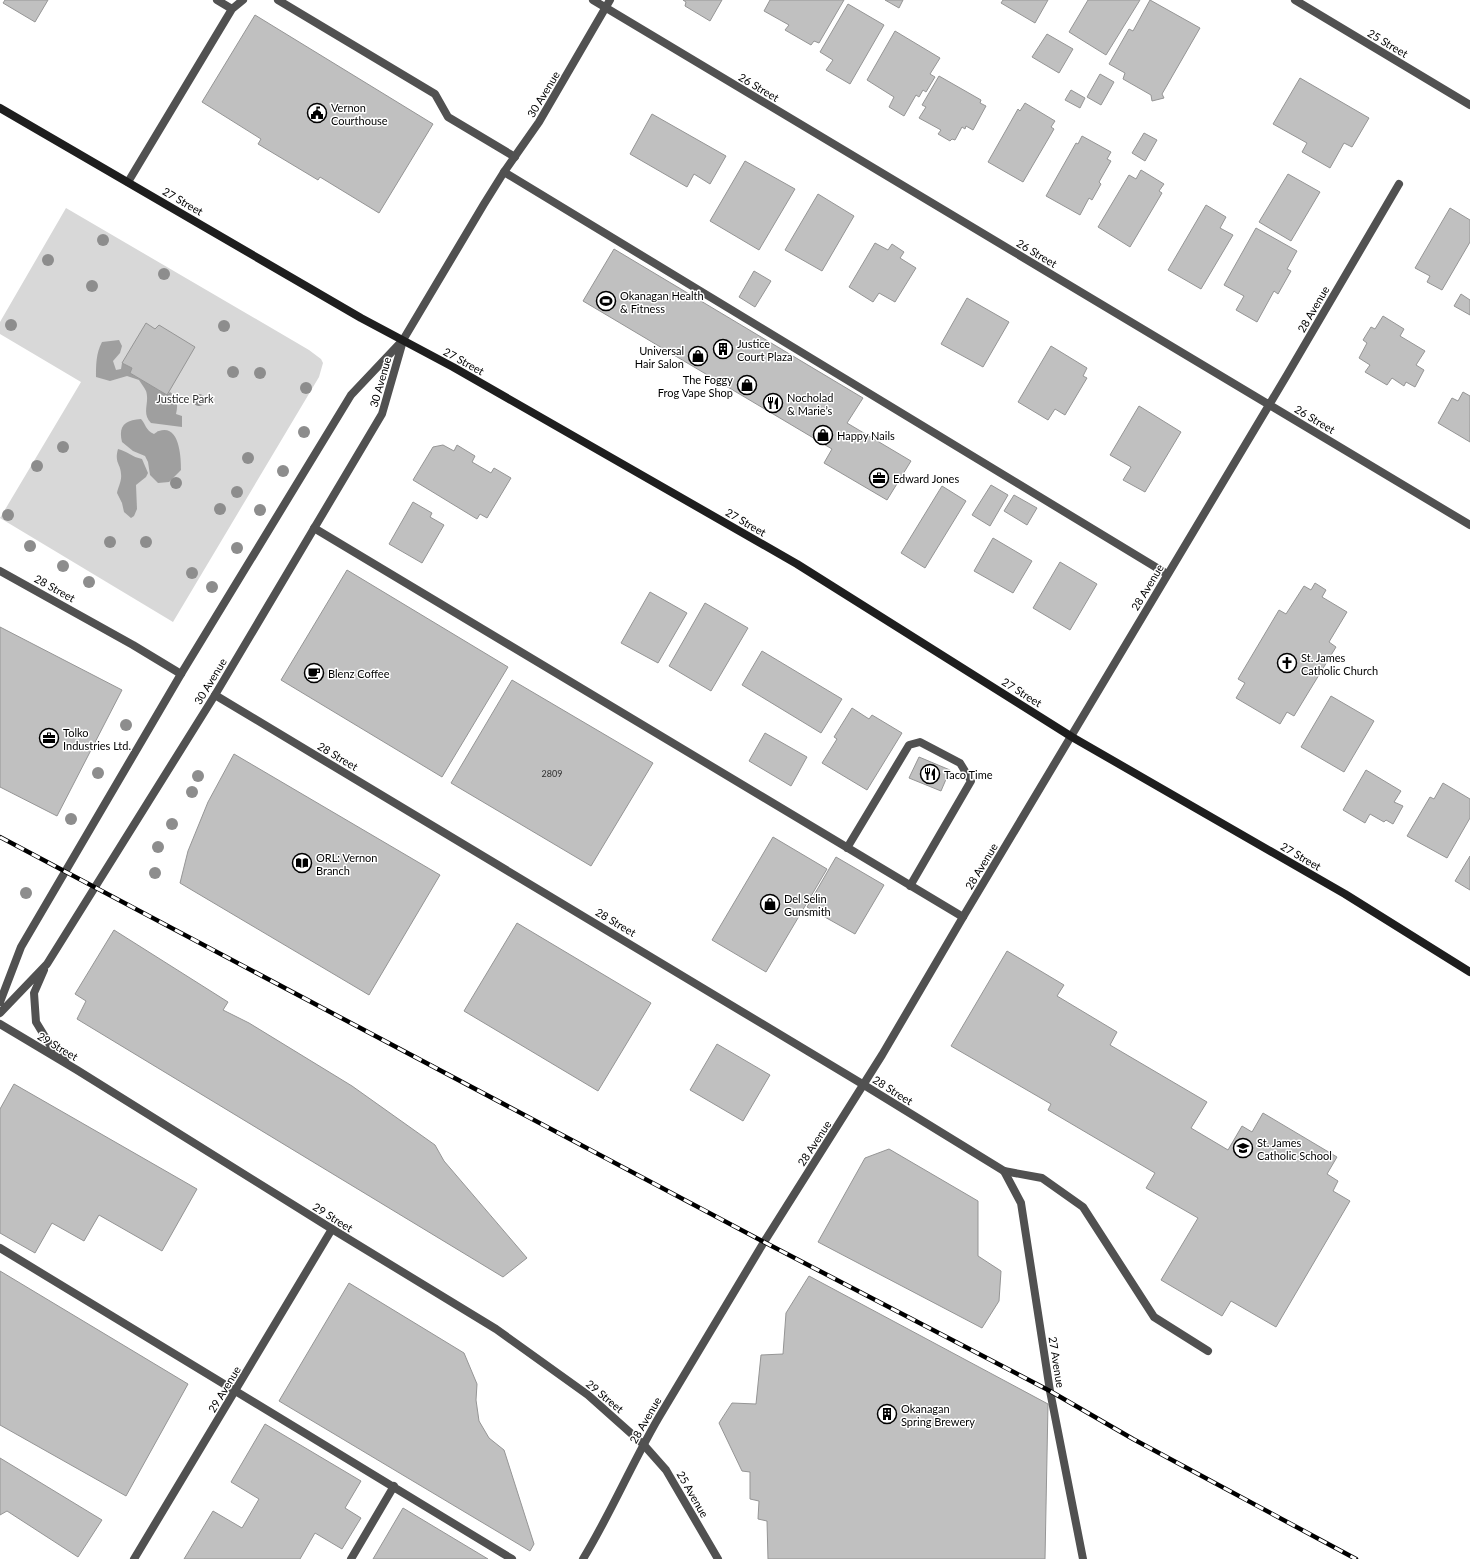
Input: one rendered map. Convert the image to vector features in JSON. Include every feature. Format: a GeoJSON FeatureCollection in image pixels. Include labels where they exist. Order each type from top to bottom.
{"type":"FeatureCollection","features":[{"type":"Feature","properties":{"kind":"main road","name":"27 Street"},"geometry":{"type":"LineString","coordinates":[[0,108],[361,318],[454,367],[797,564],[1072,737],[1345,894],[1470,972]]}},
{"type":"Feature","properties":{"kind":"street"},"geometry":{"type":"LineString","coordinates":[[217,0],[232,9]]}},
{"type":"Feature","properties":{"kind":"street"},"geometry":{"type":"LineString","coordinates":[[128,182],[232,9],[243,0]]}},
{"type":"Feature","properties":{"kind":"street"},"geometry":{"type":"LineString","coordinates":[[278,0],[435,94],[448,117],[515,156]]}},
{"type":"Feature","properties":{"kind":"street","name":"26 Street"},"geometry":{"type":"LineString","coordinates":[[593,0],[1470,525]]}},
{"type":"Feature","properties":{"kind":"street","name":"30 Avenue"},"geometry":{"type":"LineString","coordinates":[[0,1002],[21,947],[181,674],[352,395],[403,340],[504,172],[539,122],[610,0]]}},
{"type":"Feature","properties":{"kind":"street","name":"25 Street"},"geometry":{"type":"LineString","coordinates":[[1295,0],[1470,105]]}},
{"type":"Feature","properties":{"kind":"street"},"geometry":{"type":"LineString","coordinates":[[504,172],[1167,574]]}},
{"type":"Feature","properties":{"kind":"street","name":"28 Avenue"},"geometry":{"type":"LineString","coordinates":[[583,1559],[602,1529],[643,1444],[764,1242],[864,1085],[1399,184]]}},
{"type":"Feature","properties":{"kind":"street","name":"30 Avenue"},"geometry":{"type":"LineString","coordinates":[[0,1013],[47,964],[215,695],[382,414],[403,340]]}},
{"type":"Feature","properties":{"kind":"street"},"geometry":{"type":"LineString","coordinates":[[314,528],[963,917]]}},
{"type":"Feature","properties":{"kind":"street","name":"28 Street"},"geometry":{"type":"LineString","coordinates":[[0,571],[133,645],[181,674]]}},
{"type":"Feature","properties":{"kind":"street","name":"28 Street"},"geometry":{"type":"LineString","coordinates":[[215,695],[864,1085],[1004,1171]]}},
{"type":"Feature","properties":{"kind":"street"},"geometry":{"type":"LineString","coordinates":[[847,848],[909,745],[920,742],[960,763],[971,781],[910,886]]}},
{"type":"Feature","properties":{"kind":"street"},"geometry":{"type":"LineString","coordinates":[[47,964],[34,993],[36,1022],[50,1045],[77,1070]]}},
{"type":"Feature","properties":{"kind":"street","name":"29 Street"},"geometry":{"type":"LineString","coordinates":[[0,1024],[496,1329],[588,1394],[643,1444]]}},
{"type":"Feature","properties":{"kind":"street"},"geometry":{"type":"LineString","coordinates":[[1004,1171],[1042,1178],[1083,1207],[1154,1317],[1208,1351]]}},
{"type":"Feature","properties":{"kind":"street","name":"27 Avenue"},"geometry":{"type":"LineString","coordinates":[[1004,1171],[1021,1203],[1050,1390],[1083,1559]]}},
{"type":"Feature","properties":{"kind":"street","name":"29 Avenue"},"geometry":{"type":"LineString","coordinates":[[134,1559],[332,1229]]}},
{"type":"Feature","properties":{"kind":"street"},"geometry":{"type":"LineString","coordinates":[[0,1248],[512,1559]]}},
{"type":"Feature","properties":{"kind":"street","name":"25 Avenue"},"geometry":{"type":"LineString","coordinates":[[643,1444],[666,1470],[718,1559]]}},
{"type":"Feature","properties":{"kind":"street"},"geometry":{"type":"LineString","coordinates":[[351,1559],[394,1486]]}},
{"type":"Feature","properties":{"kind":"green space","name":"Justice Park"},"geometry":{"type":"Polygon","coordinates":[[[66,208],[309,350],[321,359],[323,363],[319,377],[173,622],[0,518],[81,382],[0,334],[0,322],[66,208]]]}},
{"type":"Feature","properties":{"kind":"shaded area"},"geometry":{"type":"Polygon","coordinates":[[[119,340],[122,346],[120,353],[113,361],[116,370],[121,369],[122,363],[132,368],[130,373],[167,395],[170,392],[175,397],[177,402],[176,414],[182,416],[182,427],[151,423],[146,412],[146,391],[139,380],[127,376],[110,381],[96,377],[97,355],[102,342],[119,340]]]}},
{"type":"Feature","properties":{"kind":"shaded area"},"geometry":{"type":"Polygon","coordinates":[[[141,419],[147,429],[154,434],[158,431],[166,430],[171,432],[178,443],[181,458],[181,470],[169,482],[158,483],[150,475],[148,462],[145,456],[133,451],[122,442],[121,432],[124,425],[127,422],[141,419]]]}},
{"type":"Feature","properties":{"kind":"shaded area"},"geometry":{"type":"Polygon","coordinates":[[[118,449],[142,459],[148,473],[146,477],[136,485],[137,509],[134,516],[131,518],[124,512],[122,503],[117,493],[121,477],[121,471],[117,460],[118,449]]]}},
{"type":"Feature","properties":{"kind":"building"},"geometry":{"type":"Polygon","coordinates":[[[5,0],[48,0],[35,22],[3,3],[5,0]]]}},
{"type":"Feature","properties":{"kind":"building"},"geometry":{"type":"Polygon","coordinates":[[[683,0],[722,0],[710,21],[685,6],[686,2],[683,0]]]}},
{"type":"Feature","properties":{"kind":"building"},"geometry":{"type":"Polygon","coordinates":[[[770,0],[844,0],[819,43],[814,41],[811,45],[785,30],[789,25],[764,11],[770,0]]]}},
{"type":"Feature","properties":{"kind":"building"},"geometry":{"type":"Polygon","coordinates":[[[885,0],[903,0],[899,8],[885,0]]]}},
{"type":"Feature","properties":{"kind":"building"},"geometry":{"type":"Polygon","coordinates":[[[1003,0],[1048,0],[1035,23],[1001,3],[1003,0]]]}},
{"type":"Feature","properties":{"kind":"building"},"geometry":{"type":"Polygon","coordinates":[[[1088,0],[1140,0],[1106,55],[1069,32],[1088,0]]]}},
{"type":"Feature","properties":{"kind":"building"},"geometry":{"type":"Polygon","coordinates":[[[1150,0],[1200,28],[1162,94],[1164,98],[1152,101],[1151,95],[1123,79],[1125,73],[1109,64],[1129,29],[1133,31],[1150,0]]]}},
{"type":"Feature","properties":{"kind":"building"},"geometry":{"type":"Polygon","coordinates":[[[848,4],[884,25],[850,84],[826,70],[833,60],[820,52],[848,4]]]}},
{"type":"Feature","properties":{"kind":"building","name":"Vernon Courthouse"},"geometry":{"type":"Polygon","coordinates":[[[255,15],[433,124],[379,213],[320,177],[318,180],[258,144],[261,139],[202,102],[255,15]]]}},
{"type":"Feature","properties":{"kind":"building"},"geometry":{"type":"Polygon","coordinates":[[[895,31],[940,58],[930,74],[935,77],[926,92],[923,90],[919,97],[916,95],[904,116],[889,107],[894,97],[867,80],[895,31]]]}},
{"type":"Feature","properties":{"kind":"building"},"geometry":{"type":"Polygon","coordinates":[[[1047,34],[1073,49],[1059,73],[1032,57],[1047,34]]]}},
{"type":"Feature","properties":{"kind":"building"},"geometry":{"type":"Polygon","coordinates":[[[1100,74],[1114,82],[1101,105],[1087,97],[1100,74]]]}},
{"type":"Feature","properties":{"kind":"building"},"geometry":{"type":"Polygon","coordinates":[[[939,76],[981,100],[980,103],[986,106],[973,130],[966,126],[965,129],[962,127],[955,140],[952,139],[950,141],[938,134],[941,130],[919,118],[926,107],[922,105],[939,76]]]}},
{"type":"Feature","properties":{"kind":"building"},"geometry":{"type":"Polygon","coordinates":[[[1300,78],[1369,118],[1352,147],[1344,143],[1330,168],[1302,152],[1307,143],[1273,124],[1300,78]]]}},
{"type":"Feature","properties":{"kind":"building"},"geometry":{"type":"Polygon","coordinates":[[[1071,90],[1085,98],[1080,108],[1065,100],[1071,90]]]}},
{"type":"Feature","properties":{"kind":"building"},"geometry":{"type":"Polygon","coordinates":[[[1025,103],[1055,121],[1051,127],[1054,129],[1023,182],[988,162],[1018,109],[1020,111],[1025,103]]]}},
{"type":"Feature","properties":{"kind":"building"},"geometry":{"type":"Polygon","coordinates":[[[652,114],[726,156],[710,184],[694,174],[687,187],[630,154],[652,114]]]}},
{"type":"Feature","properties":{"kind":"building"},"geometry":{"type":"Polygon","coordinates":[[[1144,133],[1157,140],[1145,161],[1132,153],[1144,133]]]}},
{"type":"Feature","properties":{"kind":"building"},"geometry":{"type":"Polygon","coordinates":[[[1082,136],[1111,152],[1107,159],[1111,161],[1099,182],[1101,184],[1092,200],[1089,198],[1080,215],[1046,196],[1076,143],[1078,144],[1082,136]]]}},
{"type":"Feature","properties":{"kind":"building"},"geometry":{"type":"Polygon","coordinates":[[[745,161],[795,189],[759,250],[710,221],[745,161]]]}},
{"type":"Feature","properties":{"kind":"building"},"geometry":{"type":"Polygon","coordinates":[[[1141,170],[1164,184],[1159,191],[1162,193],[1130,247],[1098,227],[1129,175],[1136,179],[1141,170]]]}},
{"type":"Feature","properties":{"kind":"building"},"geometry":{"type":"Polygon","coordinates":[[[1288,174],[1320,192],[1291,241],[1259,222],[1288,174]]]}},
{"type":"Feature","properties":{"kind":"building"},"geometry":{"type":"Polygon","coordinates":[[[818,194],[854,216],[822,271],[785,250],[818,194]]]}},
{"type":"Feature","properties":{"kind":"building"},"geometry":{"type":"Polygon","coordinates":[[[1206,205],[1226,217],[1220,228],[1233,235],[1201,289],[1168,270],[1206,205]]]}},
{"type":"Feature","properties":{"kind":"building"},"geometry":{"type":"Polygon","coordinates":[[[1450,208],[1470,220],[1470,242],[1442,290],[1427,282],[1430,276],[1415,268],[1450,208]]]}},
{"type":"Feature","properties":{"kind":"building"},"geometry":{"type":"Polygon","coordinates":[[[1256,228],[1297,251],[1287,269],[1291,271],[1278,294],[1274,291],[1257,322],[1236,310],[1244,296],[1224,285],[1256,228]]]}},
{"type":"Feature","properties":{"kind":"building"},"geometry":{"type":"Polygon","coordinates":[[[875,243],[888,250],[892,244],[904,252],[900,258],[916,268],[895,302],[879,293],[873,302],[849,287],[875,243]]]}},
{"type":"Feature","properties":{"kind":"building","name":"Justice Court Plaza"},"geometry":{"type":"Polygon","coordinates":[[[614,249],[863,398],[847,423],[911,461],[887,500],[824,463],[832,449],[583,301],[614,249]]]}},
{"type":"Feature","properties":{"kind":"building"},"geometry":{"type":"Polygon","coordinates":[[[754,271],[771,281],[755,307],[739,297],[754,271]]]}},
{"type":"Feature","properties":{"kind":"building"},"geometry":{"type":"Polygon","coordinates":[[[1461,294],[1470,300],[1470,315],[1454,306],[1461,294]]]}},
{"type":"Feature","properties":{"kind":"building"},"geometry":{"type":"Polygon","coordinates":[[[967,298],[1009,322],[983,367],[941,344],[967,298]]]}},
{"type":"Feature","properties":{"kind":"building"},"geometry":{"type":"Polygon","coordinates":[[[1383,316],[1404,329],[1400,336],[1425,351],[1416,365],[1424,370],[1415,387],[1406,382],[1404,386],[1392,378],[1387,385],[1365,372],[1370,365],[1359,358],[1367,343],[1363,340],[1371,327],[1375,329],[1383,316]]]}},
{"type":"Feature","properties":{"kind":"building"},"geometry":{"type":"Polygon","coordinates":[[[146,323],[155,329],[159,325],[195,347],[167,395],[130,373],[132,368],[122,363],[146,323]]]}},
{"type":"Feature","properties":{"kind":"building"},"geometry":{"type":"Polygon","coordinates":[[[1051,346],[1087,368],[1083,376],[1087,378],[1065,415],[1055,409],[1048,420],[1018,402],[1051,346]]]}},
{"type":"Feature","properties":{"kind":"building"},"geometry":{"type":"Polygon","coordinates":[[[1463,392],[1470,396],[1470,442],[1438,423],[1452,398],[1458,401],[1463,392]]]}},
{"type":"Feature","properties":{"kind":"building"},"geometry":{"type":"Polygon","coordinates":[[[1139,406],[1181,432],[1145,492],[1123,480],[1131,467],[1110,455],[1139,406]]]}},
{"type":"Feature","properties":{"kind":"building"},"geometry":{"type":"Polygon","coordinates":[[[443,445],[454,451],[457,445],[475,456],[472,462],[491,473],[494,468],[511,478],[487,518],[480,514],[477,519],[413,480],[433,447],[443,445]]]}},
{"type":"Feature","properties":{"kind":"building"},"geometry":{"type":"Polygon","coordinates":[[[991,485],[1008,495],[990,526],[972,515],[991,485]]]}},
{"type":"Feature","properties":{"kind":"building"},"geometry":{"type":"Polygon","coordinates":[[[942,486],[966,501],[925,568],[901,553],[942,486]]]}},
{"type":"Feature","properties":{"kind":"building"},"geometry":{"type":"Polygon","coordinates":[[[1014,495],[1037,508],[1027,525],[1004,511],[1014,495]]]}},
{"type":"Feature","properties":{"kind":"building"},"geometry":{"type":"Polygon","coordinates":[[[413,502],[432,513],[430,517],[444,525],[422,563],[389,544],[413,502]]]}},
{"type":"Feature","properties":{"kind":"building"},"geometry":{"type":"Polygon","coordinates":[[[993,538],[1032,561],[1013,593],[974,571],[993,538]]]}},
{"type":"Feature","properties":{"kind":"building"},"geometry":{"type":"Polygon","coordinates":[[[1060,562],[1097,584],[1070,630],[1033,608],[1060,562]]]}},
{"type":"Feature","properties":{"kind":"building"},"geometry":{"type":"Polygon","coordinates":[[[347,570],[508,667],[442,777],[281,680],[347,570]]]}},
{"type":"Feature","properties":{"kind":"building","name":"St. James Catholic Church"},"geometry":{"type":"Polygon","coordinates":[[[1315,583],[1326,590],[1322,597],[1347,612],[1329,642],[1336,647],[1294,716],[1287,712],[1280,724],[1236,698],[1245,683],[1238,679],[1279,610],[1286,614],[1304,586],[1311,590],[1315,583]]]}},
{"type":"Feature","properties":{"kind":"building"},"geometry":{"type":"Polygon","coordinates":[[[650,592],[687,613],[658,663],[621,643],[650,592]]]}},
{"type":"Feature","properties":{"kind":"building"},"geometry":{"type":"Polygon","coordinates":[[[705,603],[748,628],[711,691],[669,666],[705,603]]]}},
{"type":"Feature","properties":{"kind":"building","name":"Tolko Industries Ltd."},"geometry":{"type":"Polygon","coordinates":[[[0,627],[122,690],[57,816],[0,787],[0,627]]]}},
{"type":"Feature","properties":{"kind":"building"},"geometry":{"type":"Polygon","coordinates":[[[762,651],[842,699],[821,733],[742,685],[762,651]]]}},
{"type":"Feature","properties":{"kind":"building"},"geometry":{"type":"Polygon","coordinates":[[[512,680],[653,763],[591,866],[451,783],[512,680]]]}},
{"type":"Feature","properties":{"kind":"building"},"geometry":{"type":"Polygon","coordinates":[[[1331,696],[1374,721],[1344,772],[1301,747],[1331,696]]]}},
{"type":"Feature","properties":{"kind":"building"},"geometry":{"type":"Polygon","coordinates":[[[852,708],[869,719],[872,715],[902,733],[867,790],[822,763],[837,739],[834,737],[852,708]]]}},
{"type":"Feature","properties":{"kind":"building"},"geometry":{"type":"Polygon","coordinates":[[[765,733],[807,757],[791,786],[749,761],[765,733]]]}},
{"type":"Feature","properties":{"kind":"building","name":"ORL: Vernon Branch"},"geometry":{"type":"Polygon","coordinates":[[[234,754],[440,875],[369,995],[180,883],[188,851],[208,802],[234,754]]]}},
{"type":"Feature","properties":{"kind":"building","name":"Taco Time"},"geometry":{"type":"Polygon","coordinates":[[[919,757],[950,770],[941,791],[909,778],[919,757]]]}},
{"type":"Feature","properties":{"kind":"building"},"geometry":{"type":"Polygon","coordinates":[[[1366,770],[1401,791],[1394,802],[1403,806],[1393,824],[1386,820],[1384,822],[1370,814],[1365,823],[1343,810],[1366,770]]]}},
{"type":"Feature","properties":{"kind":"building"},"geometry":{"type":"Polygon","coordinates":[[[1443,783],[1470,799],[1470,818],[1447,858],[1407,836],[1430,797],[1434,799],[1443,783]]]}},
{"type":"Feature","properties":{"kind":"building","name":"Del Selin Gunsmith"},"geometry":{"type":"Polygon","coordinates":[[[773,837],[827,869],[766,972],[712,940],[773,837]]]}},
{"type":"Feature","properties":{"kind":"building"},"geometry":{"type":"Polygon","coordinates":[[[1470,856],[1470,890],[1455,881],[1470,856]]]}},
{"type":"Feature","properties":{"kind":"building"},"geometry":{"type":"Polygon","coordinates":[[[836,857],[884,885],[855,934],[807,907],[836,857]]]}},
{"type":"Feature","properties":{"kind":"building"},"geometry":{"type":"Polygon","coordinates":[[[517,923],[651,1003],[598,1091],[464,1011],[517,923]]]}},
{"type":"Feature","properties":{"kind":"building"},"geometry":{"type":"Polygon","coordinates":[[[114,930],[228,1002],[223,1010],[249,1023],[352,1086],[435,1145],[444,1161],[527,1258],[503,1277],[77,1019],[86,1001],[75,994],[114,930]]]}},
{"type":"Feature","properties":{"kind":"building"},"geometry":{"type":"Polygon","coordinates":[[[1007,951],[1064,985],[1057,996],[1117,1032],[1110,1045],[1207,1102],[1191,1128],[1228,1150],[1242,1126],[1252,1132],[1263,1113],[1337,1157],[1327,1174],[1338,1181],[1333,1191],[1350,1201],[1276,1327],[1231,1301],[1222,1316],[1161,1280],[1198,1218],[1146,1188],[1155,1173],[1048,1110],[1051,1104],[951,1046],[1007,951]]]}},
{"type":"Feature","properties":{"kind":"building"},"geometry":{"type":"Polygon","coordinates":[[[717,1044],[770,1075],[743,1121],[690,1090],[717,1044]]]}},
{"type":"Feature","properties":{"kind":"building"},"geometry":{"type":"Polygon","coordinates":[[[14,1084],[197,1189],[162,1251],[99,1215],[84,1241],[52,1223],[35,1253],[0,1233],[0,1109],[14,1084]]]}},
{"type":"Feature","properties":{"kind":"building"},"geometry":{"type":"Polygon","coordinates":[[[889,1149],[978,1201],[978,1256],[1001,1271],[999,1301],[982,1328],[818,1242],[865,1158],[889,1149]]]}},
{"type":"Feature","properties":{"kind":"building"},"geometry":{"type":"Polygon","coordinates":[[[0,1271],[188,1384],[126,1496],[0,1425],[0,1271]]]}},
{"type":"Feature","properties":{"kind":"building","name":"Okanagan Spring Brewery"},"geometry":{"type":"Polygon","coordinates":[[[809,1276],[1048,1404],[1045,1559],[768,1559],[767,1521],[758,1519],[759,1501],[750,1499],[750,1472],[742,1471],[719,1423],[732,1403],[756,1404],[761,1355],[783,1354],[786,1313],[809,1276]]]}},
{"type":"Feature","properties":{"kind":"building"},"geometry":{"type":"Polygon","coordinates":[[[349,1283],[464,1353],[477,1384],[476,1400],[479,1421],[489,1438],[504,1450],[534,1544],[530,1551],[279,1401],[349,1283]]]}},
{"type":"Feature","properties":{"kind":"building"},"geometry":{"type":"Polygon","coordinates":[[[265,1424],[361,1481],[345,1508],[361,1518],[342,1549],[315,1533],[300,1559],[184,1559],[213,1511],[242,1528],[259,1499],[231,1482],[265,1424]]]}},
{"type":"Feature","properties":{"kind":"building"},"geometry":{"type":"Polygon","coordinates":[[[0,1458],[102,1520],[78,1557],[7,1511],[0,1515],[0,1458]]]}},
{"type":"Feature","properties":{"kind":"building"},"geometry":{"type":"Polygon","coordinates":[[[403,1508],[488,1559],[373,1559],[403,1508]]]}},
{"type":"Feature","properties":{"kind":"railway"},"geometry":{"type":"LineString","coordinates":[[0,837],[764,1242],[1050,1391],[1133,1439],[1356,1559]]}},
{"type":"Feature","properties":{"kind":"place","name":"Vernon Courthouse"},"geometry":{"type":"Point","coordinates":[317,113]}},
{"type":"Feature","properties":{"kind":"place","name":"Okanagan Health & Fitness"},"geometry":{"type":"Point","coordinates":[606,301]}},
{"type":"Feature","properties":{"kind":"place","name":"Justice Court Plaza"},"geometry":{"type":"Point","coordinates":[723,349]}},
{"type":"Feature","properties":{"kind":"place","name":"Universal Hair Salon"},"geometry":{"type":"Point","coordinates":[698,356]}},
{"type":"Feature","properties":{"kind":"place","name":"The Foggy Frog Vape Shop"},"geometry":{"type":"Point","coordinates":[747,385]}},
{"type":"Feature","properties":{"kind":"place","name":"Nocholad & Marie’s"},"geometry":{"type":"Point","coordinates":[773,403]}},
{"type":"Feature","properties":{"kind":"place","name":"Happy Nails"},"geometry":{"type":"Point","coordinates":[823,435]}},
{"type":"Feature","properties":{"kind":"place","name":"Edward Jones"},"geometry":{"type":"Point","coordinates":[879,478]}},
{"type":"Feature","properties":{"kind":"place","name":"St. James Catholic Church"},"geometry":{"type":"Point","coordinates":[1287,663]}},
{"type":"Feature","properties":{"kind":"place","name":"Blenz Coffee"},"geometry":{"type":"Point","coordinates":[314,673]}},
{"type":"Feature","properties":{"kind":"place","name":"Tolko Industries Ltd."},"geometry":{"type":"Point","coordinates":[49,738]}},
{"type":"Feature","properties":{"kind":"place","name":"Taco Time"},"geometry":{"type":"Point","coordinates":[930,774]}},
{"type":"Feature","properties":{"kind":"place","name":"ORL: Vernon Branch"},"geometry":{"type":"Point","coordinates":[302,863]}},
{"type":"Feature","properties":{"kind":"place","name":"Del Selin Gunsmith"},"geometry":{"type":"Point","coordinates":[770,904]}},
{"type":"Feature","properties":{"kind":"place","name":"St. James Catholic School"},"geometry":{"type":"Point","coordinates":[1243,1148]}},
{"type":"Feature","properties":{"kind":"place","name":"Okanagan Spring Brewery"},"geometry":{"type":"Point","coordinates":[887,1414]}}]}
